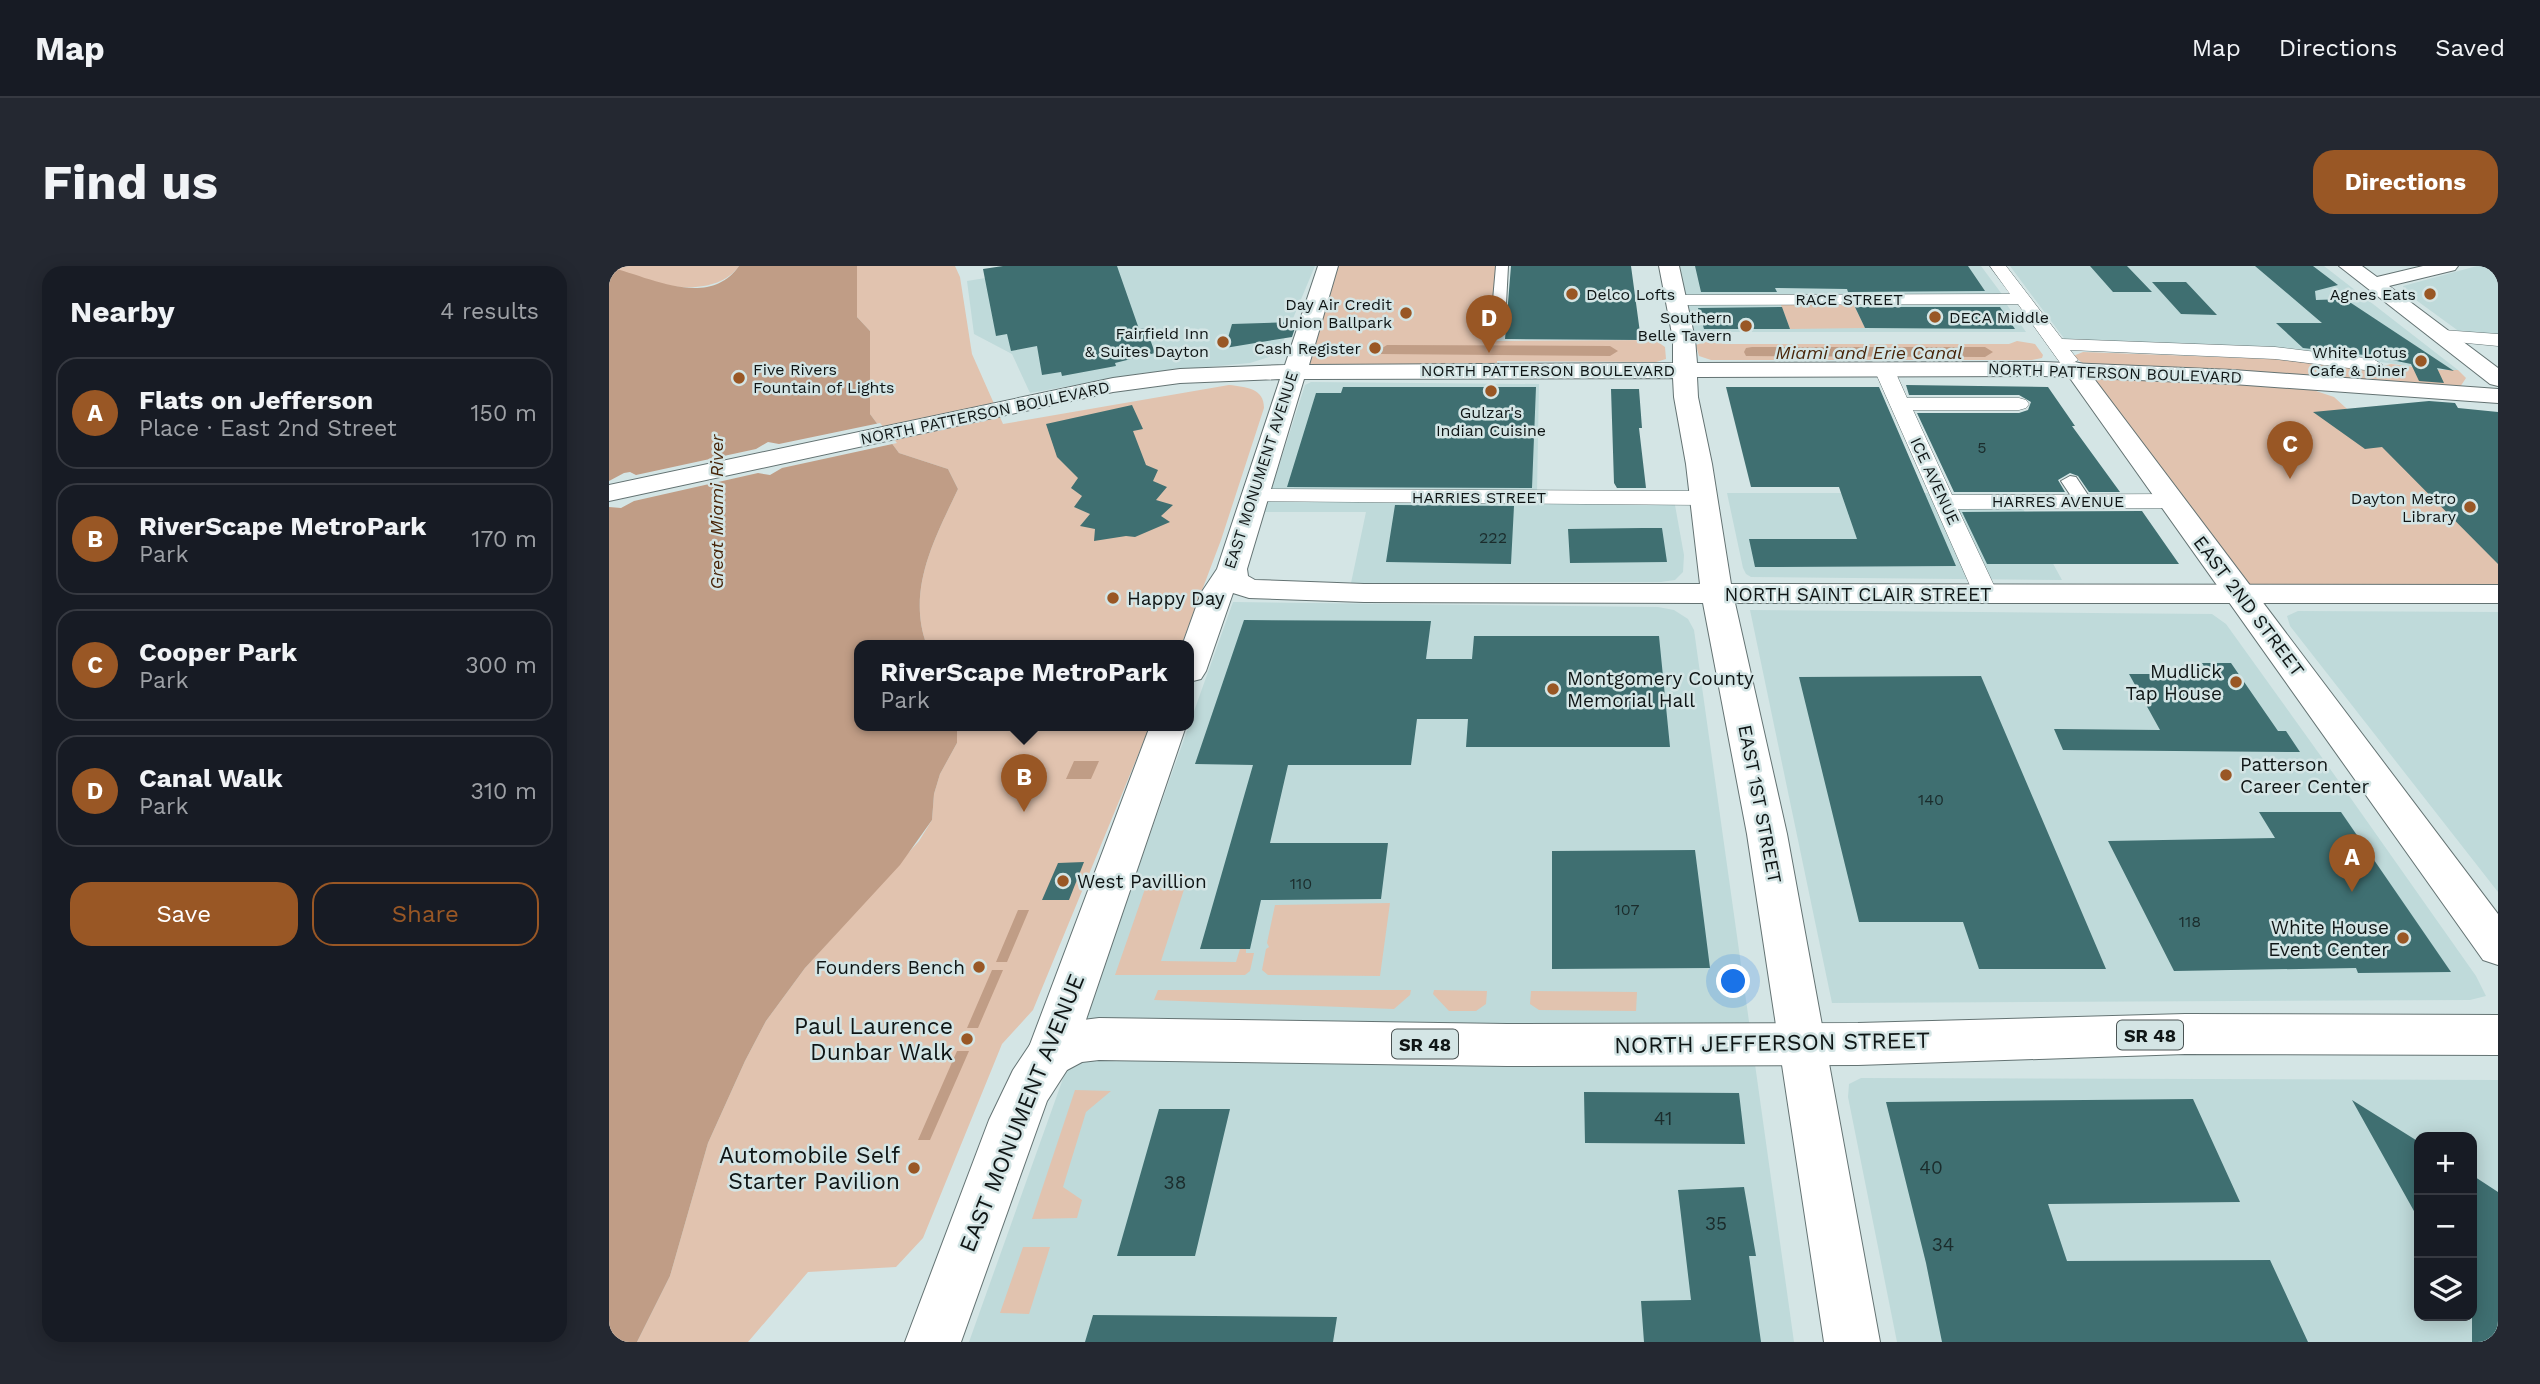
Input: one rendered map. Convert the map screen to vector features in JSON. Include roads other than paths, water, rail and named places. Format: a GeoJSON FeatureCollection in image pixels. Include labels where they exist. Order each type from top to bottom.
{"type":"FeatureCollection","features":[{"type":"Feature","properties":{"kind":"main road","name":"EAST MONUMENT AVENUE"},"geometry":{"type":"LineString","coordinates":[[1194,655],[1217,593],[1232,569],[1328,266]]}},
{"type":"Feature","properties":{"kind":"main road","name":"EAST 1ST STREET"},"geometry":{"type":"LineString","coordinates":[[1669,266],[1684,339],[1686,397],[1717,594],[1767,834],[1852,1342]]}},
{"type":"Feature","properties":{"kind":"main road"},"geometry":{"type":"LineString","coordinates":[[2350,266],[2498,379]]}},
{"type":"Feature","properties":{"kind":"main road"},"geometry":{"type":"LineString","coordinates":[[2374,284],[2448,266]]}},
{"type":"Feature","properties":{"kind":"main road","name":"NORTH PATTERSON BOULEVARD"},"geometry":{"type":"LineString","coordinates":[[609,493],[1113,385],[1180,376],[1293,371],[1884,369],[2065,357],[2498,396]]}},
{"type":"Feature","properties":{"kind":"main road","name":"EAST 2ND STREET"},"geometry":{"type":"LineString","coordinates":[[2065,357],[2498,947]]}},
{"type":"Feature","properties":{"kind":"main road","name":"NORTH SAINT CLAIR STREET"},"geometry":{"type":"LineString","coordinates":[[1232,569],[1233,580],[1245,588],[1364,593],[2498,594]]}},
{"type":"Feature","properties":{"kind":"main road","name":"EAST MONUMENT AVENUE"},"geometry":{"type":"LineString","coordinates":[[933,1342],[1021,1104],[1050,1055],[1166,731]]}},
{"type":"Feature","properties":{"kind":"main road","name":"NORTH JEFFERSON STREET"},"geometry":{"type":"LineString","coordinates":[[1050,1055],[1075,1042],[1099,1039],[1319,1044],[1803,1043],[2185,1034],[2498,1035]]}},
{"type":"Feature","properties":{"kind":"street"},"geometry":{"type":"LineString","coordinates":[[1491,304],[1499,304],[1502,266]]}},
{"type":"Feature","properties":{"kind":"street","name":"EAST 2ND STREET"},"geometry":{"type":"LineString","coordinates":[[1999,266],[2065,357]]}},
{"type":"Feature","properties":{"kind":"street","name":"RACE STREET"},"geometry":{"type":"LineString","coordinates":[[1676,300],[2022,299]]}},
{"type":"Feature","properties":{"kind":"street"},"geometry":{"type":"LineString","coordinates":[[2442,336],[2498,340]]}},
{"type":"Feature","properties":{"kind":"street","name":"NORTH PATTERSON BOULEVARD"},"geometry":{"type":"LineString","coordinates":[[2065,357],[2275,353],[2373,365]]}},
{"type":"Feature","properties":{"kind":"street","name":"ICE AVENUE"},"geometry":{"type":"LineString","coordinates":[[1884,369],[1985,594]]}},
{"type":"Feature","properties":{"kind":"street"},"geometry":{"type":"LineString","coordinates":[[1899,404],[2019,404]]}},
{"type":"Feature","properties":{"kind":"street"},"geometry":{"type":"LineString","coordinates":[[2070,481],[2083,501]]}},
{"type":"Feature","properties":{"kind":"street","name":"HARRIES STREET"},"geometry":{"type":"LineString","coordinates":[[1254,496],[1703,498]]}},
{"type":"Feature","properties":{"kind":"street","name":"HARRES AVENUE"},"geometry":{"type":"LineString","coordinates":[[1944,502],[2172,501]]}},
{"type":"Feature","properties":{"kind":"water","name":"Great Miami River"},"geometry":{"type":"Polygon","coordinates":[[[739,266],[857,266],[857,317],[870,331],[870,414],[899,453],[948,469],[958,489],[926,565],[920,605],[925,640],[854,640],[854,731],[957,731],[957,743],[940,774],[934,794],[932,820],[900,865],[805,968],[766,1021],[708,1143],[670,1276],[637,1342],[609,1342],[609,267],[659,282],[695,288],[711,286],[726,279],[739,266]]]}},
{"type":"Feature","properties":{"kind":"water"},"geometry":{"type":"Polygon","coordinates":[[[1074,761],[1099,761],[1091,779],[1066,779],[1074,761]]]}},
{"type":"Feature","properties":{"kind":"water"},"geometry":{"type":"Polygon","coordinates":[[[1018,910],[1029,910],[1007,962],[996,962],[1018,910]]]}},
{"type":"Feature","properties":{"kind":"water"},"geometry":{"type":"Polygon","coordinates":[[[992,970],[1003,970],[978,1028],[967,1028],[992,970]]]}},
{"type":"Feature","properties":{"kind":"water"},"geometry":{"type":"Polygon","coordinates":[[[957,1051],[969,1051],[930,1140],[918,1140],[957,1051]]]}},
{"type":"Feature","properties":{"kind":"waterway"},"geometry":{"type":"LineString","coordinates":[[1387,350],[1610,351]]}},
{"type":"Feature","properties":{"kind":"waterway","name":"Miami and Erie Canal"},"geometry":{"type":"LineString","coordinates":[[1752,352],[1985,352]]}},
{"type":"Feature","properties":{"kind":"place","name":"Delco Lofts"},"geometry":{"type":"Point","coordinates":[1572,294]}},
{"type":"Feature","properties":{"kind":"place","name":"Agnes Eats"},"geometry":{"type":"Point","coordinates":[2430,294]}},
{"type":"Feature","properties":{"kind":"place","name":"Day Air Credit Union Ballpark"},"geometry":{"type":"Point","coordinates":[1406,313]}},
{"type":"Feature","properties":{"kind":"place","name":"DECA Middle"},"geometry":{"type":"Point","coordinates":[1935,317]}},
{"type":"Feature","properties":{"kind":"place","name":"Southern Belle Tavern"},"geometry":{"type":"Point","coordinates":[1746,326]}},
{"type":"Feature","properties":{"kind":"place","name":"Fairfield Inn & Suites Dayton"},"geometry":{"type":"Point","coordinates":[1223,342]}},
{"type":"Feature","properties":{"kind":"place","name":"Cash Register"},"geometry":{"type":"Point","coordinates":[1375,348]}},
{"type":"Feature","properties":{"kind":"place","name":"Canal Walk"},"geometry":{"type":"Point","coordinates":[1489,353]}},
{"type":"Feature","properties":{"kind":"place","name":"White Lotus Cafe & Diner"},"geometry":{"type":"Point","coordinates":[2421,361]}},
{"type":"Feature","properties":{"kind":"place","name":"Five Rivers Fountain of Lights"},"geometry":{"type":"Point","coordinates":[739,378]}},
{"type":"Feature","properties":{"kind":"place","name":"Gulzar's Indian Cuisine"},"geometry":{"type":"Point","coordinates":[1491,391]}},
{"type":"Feature","properties":{"kind":"place","name":"Cooper Park"},"geometry":{"type":"Point","coordinates":[2290,479]}},
{"type":"Feature","properties":{"kind":"place","name":"Dayton Metro Library"},"geometry":{"type":"Point","coordinates":[2470,507]}},
{"type":"Feature","properties":{"kind":"place","name":"Happy Day"},"geometry":{"type":"Point","coordinates":[1113,598]}},
{"type":"Feature","properties":{"kind":"place","name":"Mudlick Tap House"},"geometry":{"type":"Point","coordinates":[2236,682]}},
{"type":"Feature","properties":{"kind":"place","name":"Montgomery County Memorial Hall"},"geometry":{"type":"Point","coordinates":[1553,689]}},
{"type":"Feature","properties":{"kind":"place","name":"Patterson Career Center"},"geometry":{"type":"Point","coordinates":[2226,775]}},
{"type":"Feature","properties":{"kind":"place","name":"RiverScape MetroPark"},"geometry":{"type":"Point","coordinates":[1024,812]}},
{"type":"Feature","properties":{"kind":"place","name":"West Pavillion"},"geometry":{"type":"Point","coordinates":[1063,881]}},
{"type":"Feature","properties":{"kind":"place","name":"Flats on Jefferson"},"geometry":{"type":"Point","coordinates":[2352,892]}},
{"type":"Feature","properties":{"kind":"place","name":"White House Event Center"},"geometry":{"type":"Point","coordinates":[2403,938]}},
{"type":"Feature","properties":{"kind":"place","name":"Founders Bench"},"geometry":{"type":"Point","coordinates":[979,967]}},
{"type":"Feature","properties":{"kind":"place","name":"Paul Laurence Dunbar Walk"},"geometry":{"type":"Point","coordinates":[967,1039]}},
{"type":"Feature","properties":{"kind":"place","name":"Automobile Self Starter Pavilion"},"geometry":{"type":"Point","coordinates":[914,1168]}}]}
